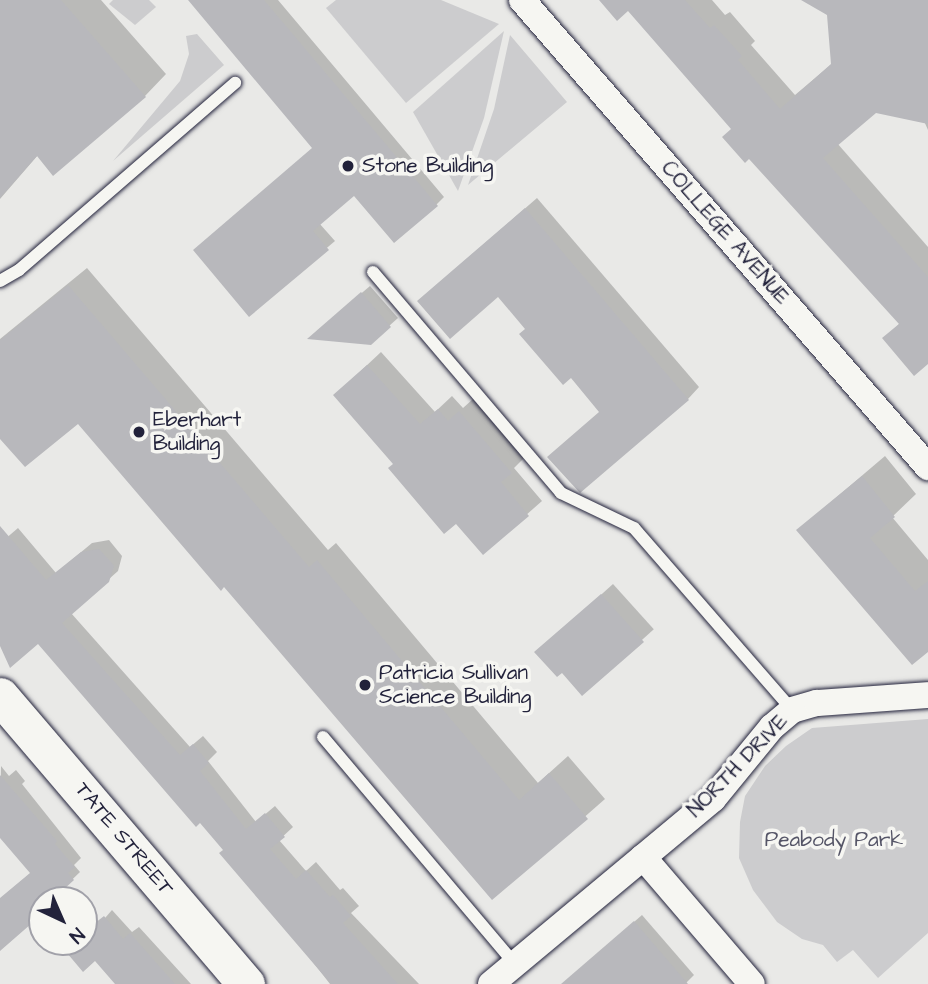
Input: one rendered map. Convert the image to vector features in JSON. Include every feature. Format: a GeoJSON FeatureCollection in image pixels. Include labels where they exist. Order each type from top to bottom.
{"type":"FeatureCollection","features":[{"type":"Feature","properties":{"kind":"street","name":"COLLEGE AVENUE"},"geometry":{"type":"LineString","coordinates":[[522,0],[928,467]]}},
{"type":"Feature","properties":{"kind":"street","name":"TATE STREET"},"geometry":{"type":"LineString","coordinates":[[0,695],[246,984]]}},
{"type":"Feature","properties":{"kind":"street","name":"NORTH DRIVE"},"geometry":{"type":"LineString","coordinates":[[491,984],[713,799],[772,727],[792,710],[817,703],[928,695]]}},
{"type":"Feature","properties":{"kind":"street"},"geometry":{"type":"LineString","coordinates":[[643,857],[752,984]]}},
{"type":"Feature","properties":{"kind":"lane"},"geometry":{"type":"LineString","coordinates":[[0,281],[19,270],[235,83]]}},
{"type":"Feature","properties":{"kind":"lane"},"geometry":{"type":"LineString","coordinates":[[373,272],[561,493],[634,528],[792,710]]}},
{"type":"Feature","properties":{"kind":"lane"},"geometry":{"type":"LineString","coordinates":[[323,737],[515,964]]}},
{"type":"Feature","properties":{"kind":"green space"},"geometry":{"type":"Polygon","coordinates":[[[113,0],[149,0],[156,7],[135,25],[109,4],[113,0]]]}},
{"type":"Feature","properties":{"kind":"green space"},"geometry":{"type":"Polygon","coordinates":[[[336,0],[441,0],[499,24],[406,103],[326,8],[336,0]]]}},
{"type":"Feature","properties":{"kind":"green space"},"geometry":{"type":"Polygon","coordinates":[[[504,31],[484,118],[458,191],[413,112],[504,31]]]}},
{"type":"Feature","properties":{"kind":"green space"},"geometry":{"type":"Polygon","coordinates":[[[197,34],[224,65],[113,161],[180,81],[189,54],[186,36],[197,34]]]}},
{"type":"Feature","properties":{"kind":"green space"},"geometry":{"type":"Polygon","coordinates":[[[510,35],[567,102],[468,185],[494,109],[510,35]]]}},
{"type":"Feature","properties":{"kind":"green space","name":"Peabody Park"},"geometry":{"type":"Polygon","coordinates":[[[928,719],[928,933],[878,978],[853,950],[837,962],[823,945],[802,939],[777,922],[753,890],[739,858],[740,822],[745,796],[765,766],[786,746],[812,728],[928,719]]]}},
{"type":"Feature","properties":{"kind":"building"},"geometry":{"type":"Polygon","coordinates":[[[0,0],[61,0],[146,97],[53,176],[37,156],[0,198],[0,0]]]}},
{"type":"Feature","properties":{"kind":"building","name":"Stone Building"},"geometry":{"type":"Polygon","coordinates":[[[188,0],[264,0],[438,206],[394,243],[354,196],[313,231],[329,250],[249,317],[193,250],[312,148],[188,0]]]}},
{"type":"Feature","properties":{"kind":"building"},"geometry":{"type":"Polygon","coordinates":[[[599,0],[685,0],[710,28],[714,25],[742,56],[738,60],[780,109],[831,64],[827,15],[801,0],[928,0],[928,124],[876,113],[823,158],[928,277],[928,364],[914,376],[882,338],[899,324],[749,159],[745,163],[722,137],[731,129],[628,11],[617,21],[599,0]]]}},
{"type":"Feature","properties":{"kind":"building"},"geometry":{"type":"Polygon","coordinates":[[[525,208],[689,400],[580,493],[547,457],[599,412],[571,378],[563,385],[519,334],[525,329],[498,297],[450,339],[417,301],[525,208]]]}},
{"type":"Feature","properties":{"kind":"building"},"geometry":{"type":"Polygon","coordinates":[[[68,285],[309,567],[317,560],[519,800],[549,773],[588,819],[492,900],[224,587],[221,591],[78,424],[25,467],[0,439],[0,340],[68,285]]]}},
{"type":"Feature","properties":{"kind":"building"},"geometry":{"type":"Polygon","coordinates":[[[361,292],[391,327],[371,345],[307,339],[361,292]]]}},
{"type":"Feature","properties":{"kind":"building"},"geometry":{"type":"Polygon","coordinates":[[[367,365],[420,424],[438,409],[448,421],[459,411],[512,473],[501,482],[529,516],[483,555],[456,524],[444,534],[388,468],[393,464],[333,395],[367,365]]]}},
{"type":"Feature","properties":{"kind":"building"},"geometry":{"type":"Polygon","coordinates":[[[862,476],[895,517],[870,538],[915,591],[928,581],[928,652],[912,665],[796,530],[862,476]]]}},
{"type":"Feature","properties":{"kind":"building"},"geometry":{"type":"Polygon","coordinates":[[[0,526],[46,580],[81,552],[99,549],[111,562],[114,566],[109,582],[62,623],[180,755],[193,744],[209,763],[200,771],[246,829],[265,813],[285,837],[270,849],[296,879],[306,870],[330,897],[333,895],[351,916],[343,923],[398,984],[331,984],[219,853],[223,850],[200,823],[196,827],[38,644],[10,668],[0,646],[0,526]]]}},
{"type":"Feature","properties":{"kind":"building"},"geometry":{"type":"Polygon","coordinates":[[[601,594],[644,642],[582,696],[562,673],[557,677],[534,652],[601,594]]]}},
{"type":"Feature","properties":{"kind":"building"},"geometry":{"type":"Polygon","coordinates":[[[0,775],[57,841],[55,844],[75,867],[68,873],[74,880],[67,886],[28,886],[28,927],[0,951],[0,898],[30,873],[0,838],[0,775]]]}},
{"type":"Feature","properties":{"kind":"building"},"geometry":{"type":"Polygon","coordinates":[[[104,916],[123,939],[130,933],[175,984],[115,984],[95,961],[83,972],[70,956],[98,956],[98,921],[104,916]]]}},
{"type":"Feature","properties":{"kind":"building"},"geometry":{"type":"Polygon","coordinates":[[[634,921],[688,984],[561,984],[634,921]]]}},
{"type":"Feature","properties":{"kind":"place","name":"Stone Building"},"geometry":{"type":"Point","coordinates":[348,166]}},
{"type":"Feature","properties":{"kind":"place","name":"Eberhart Building"},"geometry":{"type":"Point","coordinates":[139,432]}},
{"type":"Feature","properties":{"kind":"place","name":"Patricia Sullivan Science Building"},"geometry":{"type":"Point","coordinates":[365,685]}}]}
